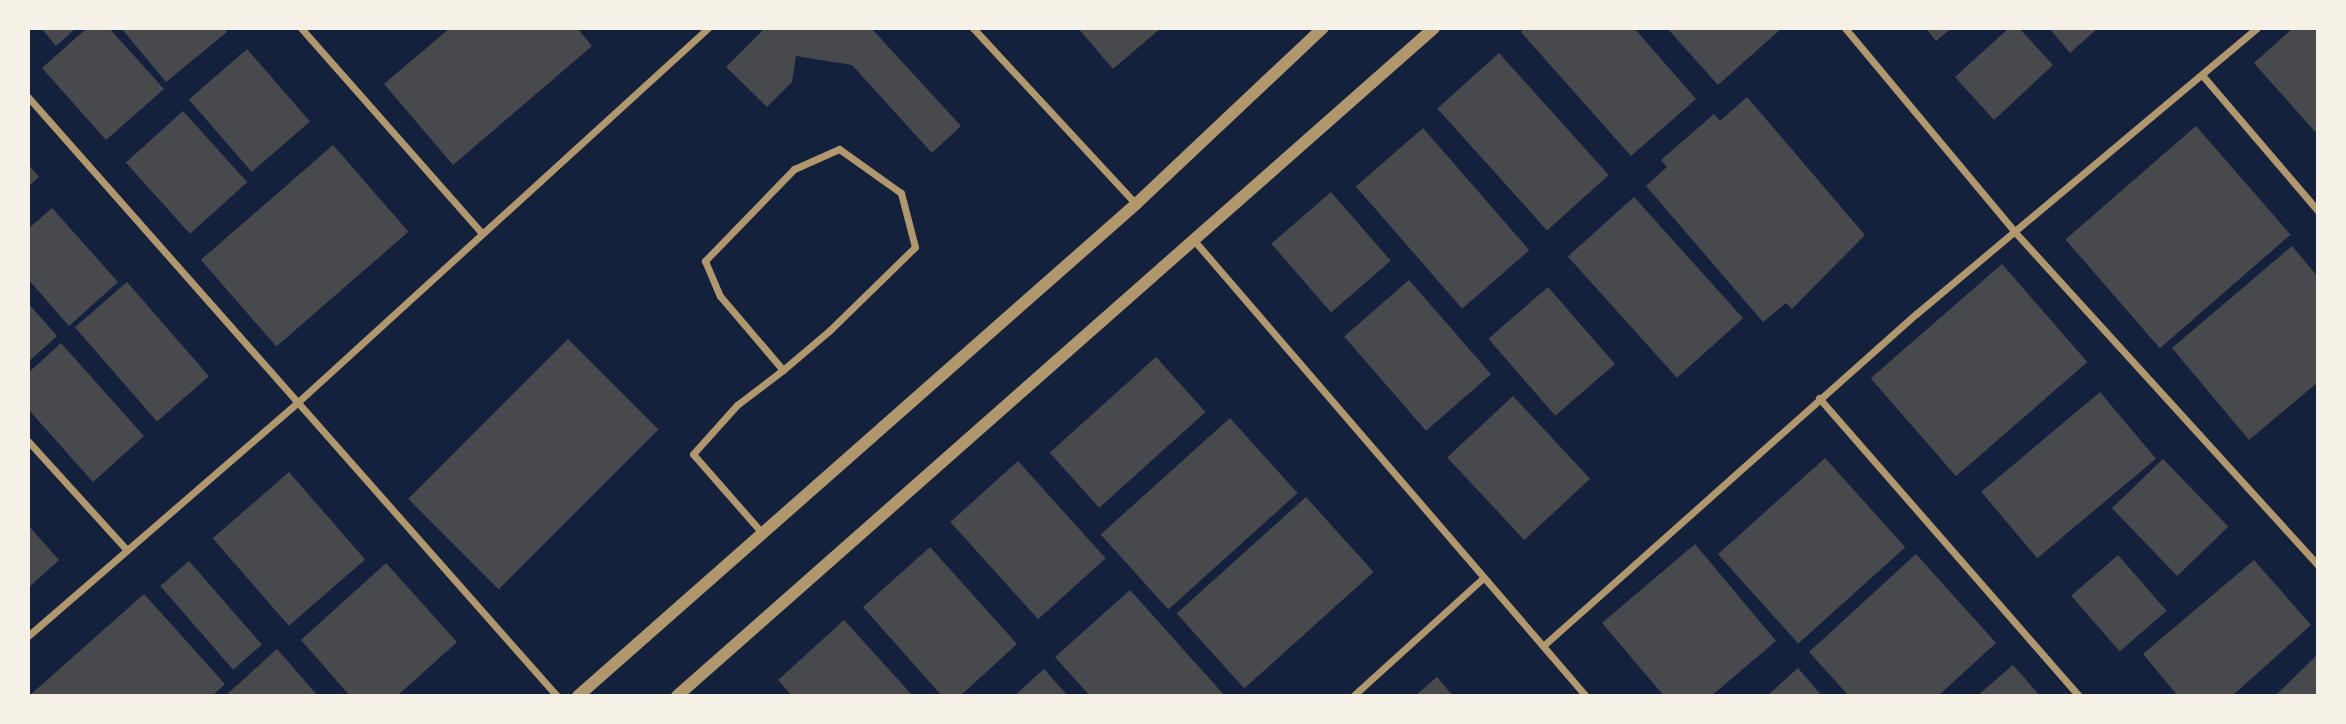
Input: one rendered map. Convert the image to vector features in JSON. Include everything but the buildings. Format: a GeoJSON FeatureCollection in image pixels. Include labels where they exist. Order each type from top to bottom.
{"type":"FeatureCollection","features":[{"type":"Feature","properties":{"kind":"street"},"geometry":{"type":"LineString","coordinates":[[302,28],[480,231]]}},
{"type":"Feature","properties":{"kind":"street"},"geometry":{"type":"LineString","coordinates":[[28,636],[298,402],[480,231],[708,28]]}},
{"type":"Feature","properties":{"kind":"street"},"geometry":{"type":"LineString","coordinates":[[973,28],[1136,204]]}},
{"type":"Feature","properties":{"kind":"street"},"geometry":{"type":"LineString","coordinates":[[578,696],[1136,204],[1323,28]]}},
{"type":"Feature","properties":{"kind":"street"},"geometry":{"type":"LineString","coordinates":[[677,696],[1192,238],[1434,28]]}},
{"type":"Feature","properties":{"kind":"street"},"geometry":{"type":"LineString","coordinates":[[1844,28],[2014,231],[2318,565]]}},
{"type":"Feature","properties":{"kind":"street"},"geometry":{"type":"LineString","coordinates":[[1543,646],[1819,398],[2257,28]]}},
{"type":"Feature","properties":{"kind":"street"},"geometry":{"type":"LineString","coordinates":[[2202,75],[2318,211]]}},
{"type":"Feature","properties":{"kind":"street"},"geometry":{"type":"LineString","coordinates":[[28,97],[557,696]]}},
{"type":"Feature","properties":{"kind":"street"},"geometry":{"type":"LineString","coordinates":[[764,534],[693,454],[737,405],[783,370],[915,247],[901,193],[839,149],[794,169],[705,261],[720,296],[783,370]]}},
{"type":"Feature","properties":{"kind":"street"},"geometry":{"type":"LineString","coordinates":[[1192,238],[1586,696]]}},
{"type":"Feature","properties":{"kind":"street"},"geometry":{"type":"LineString","coordinates":[[1819,398],[2079,696]]}},
{"type":"Feature","properties":{"kind":"street"},"geometry":{"type":"LineString","coordinates":[[28,441],[126,549]]}},
{"type":"Feature","properties":{"kind":"street"},"geometry":{"type":"LineString","coordinates":[[1353,696],[1483,578]]}}]}
